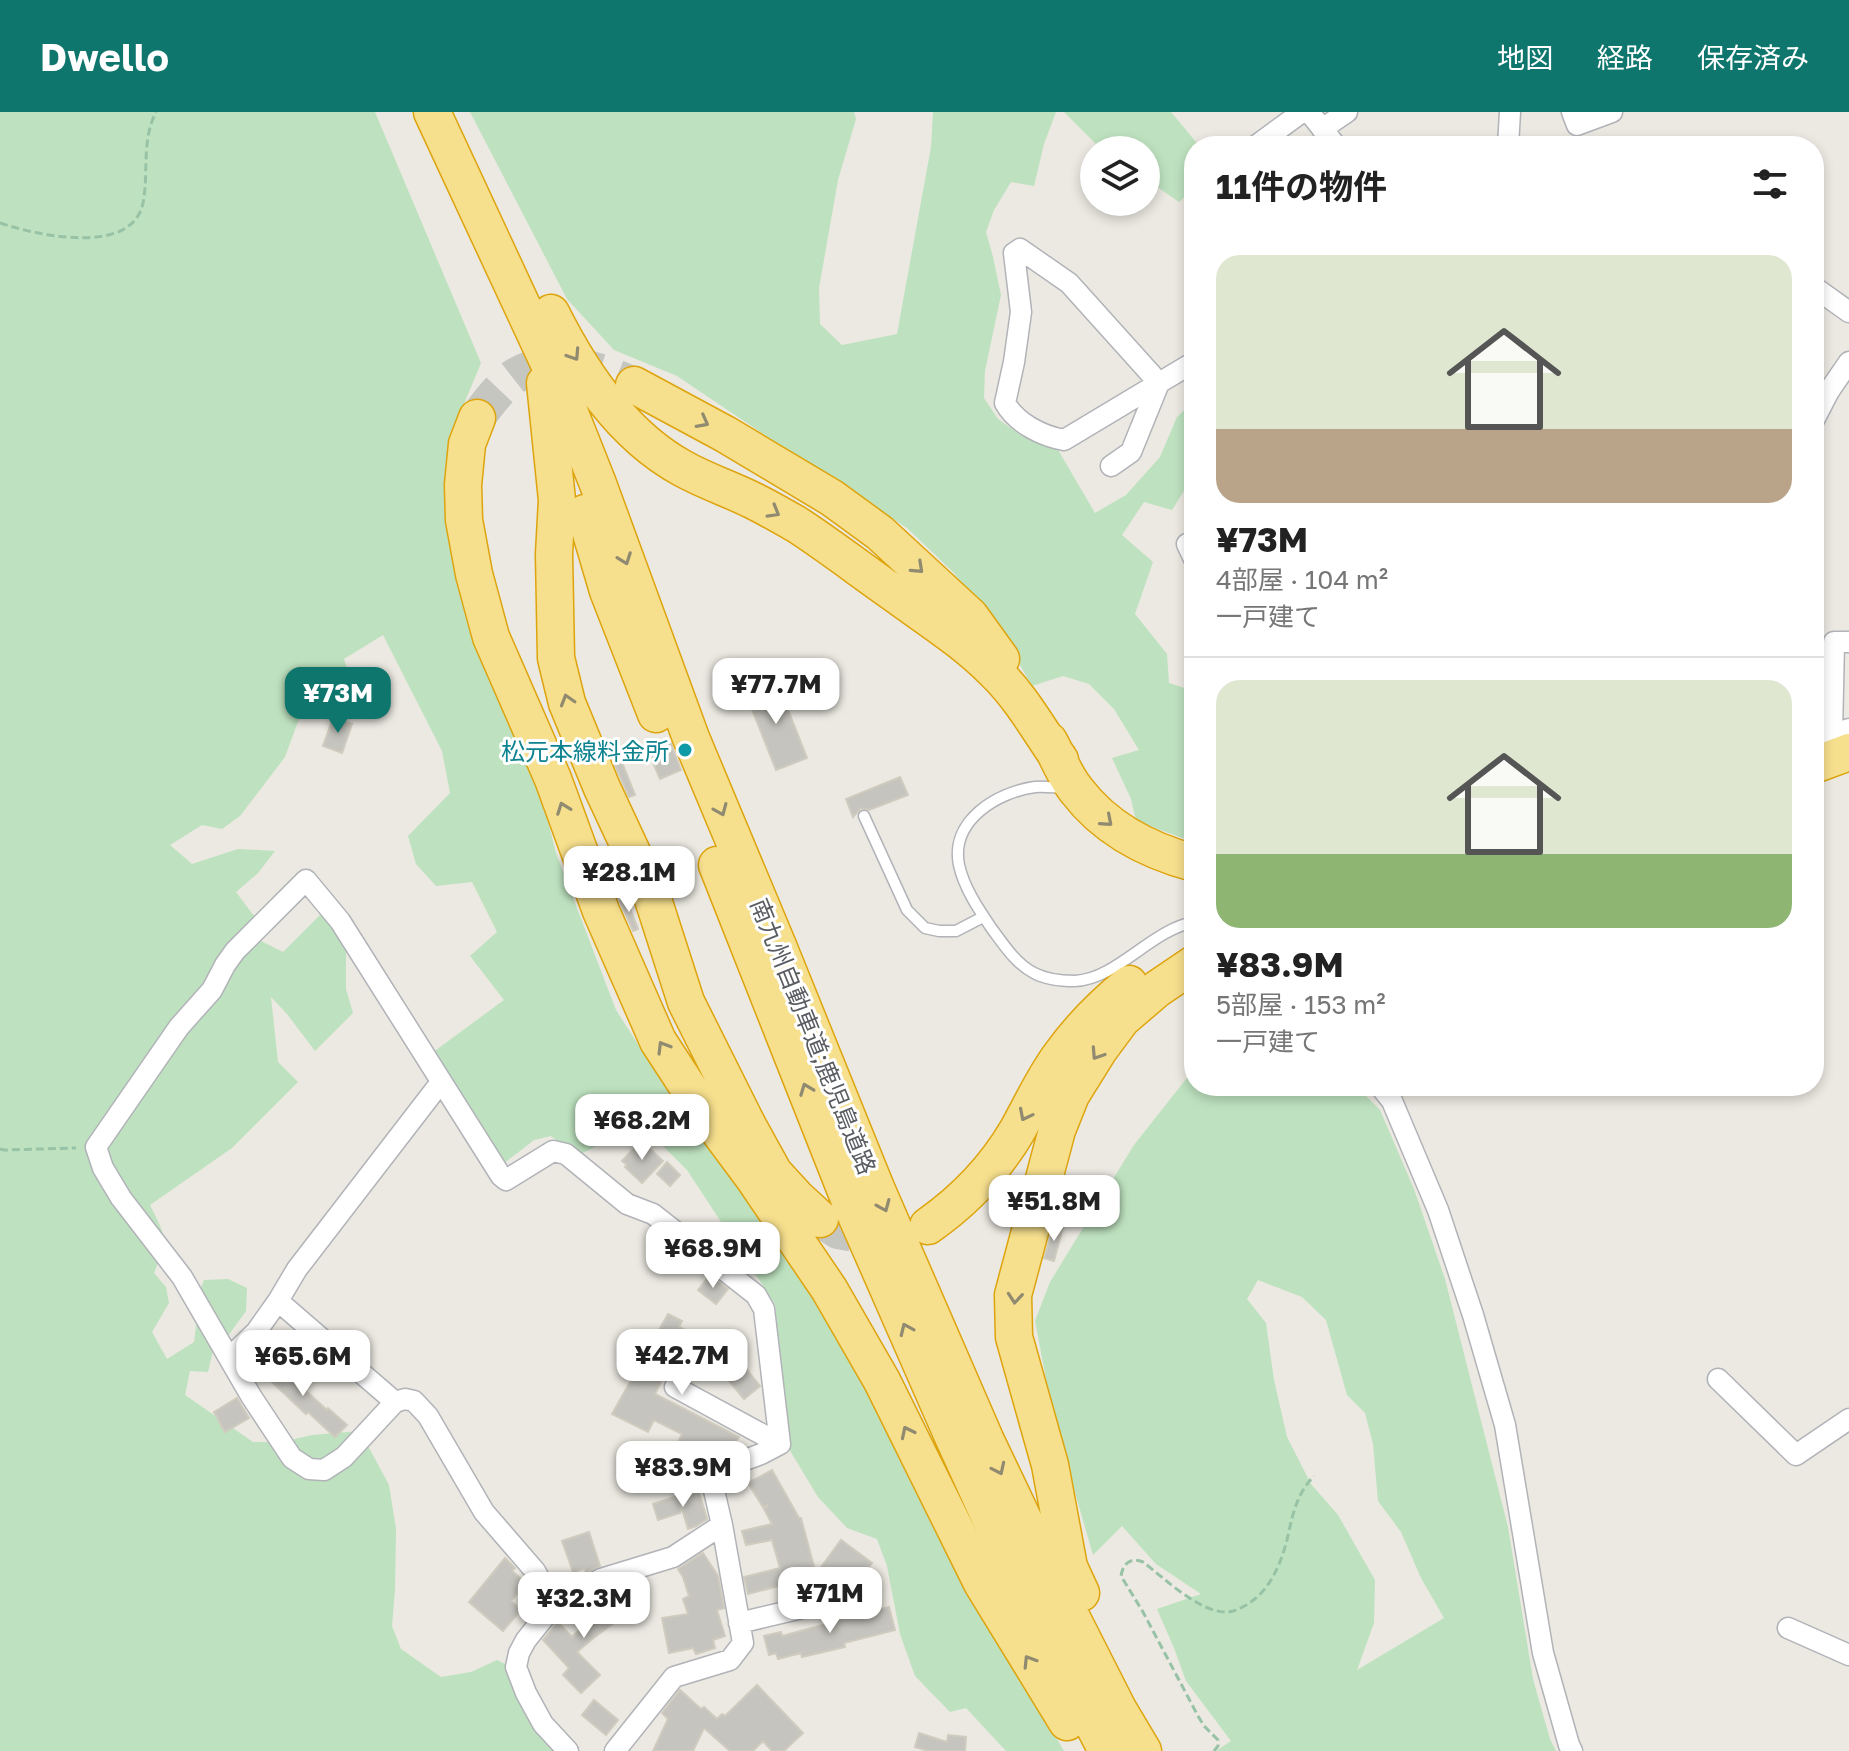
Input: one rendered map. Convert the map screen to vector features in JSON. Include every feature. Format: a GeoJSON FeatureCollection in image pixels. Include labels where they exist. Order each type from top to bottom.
{"type":"FeatureCollection","features":[{"type":"Feature","properties":{"kind":"highway","name":"南九州自動車道;鹿児島道路"},"geometry":{"type":"LineString","coordinates":[[432,112],[558,383],[691,738],[876,1188],[1017,1506],[1118,1709],[1143,1751]]}},
{"type":"Feature","properties":{"kind":"highway"},"geometry":{"type":"LineString","coordinates":[[448,112],[572,354],[638,437],[683,469],[755,501],[793,523],[837,551],[943,629],[988,665],[1005,683],[1085,801],[1119,832],[1168,856],[1184,860]]}},
{"type":"Feature","properties":{"kind":"highway","name":"南九州自動車道;鹿児島道路"},"geometry":{"type":"LineString","coordinates":[[523,305],[608,591],[851,1204],[1018,1579],[1107,1751]]}},
{"type":"Feature","properties":{"kind":"highway"},"geometry":{"type":"LineString","coordinates":[[545,383],[557,500],[554,554],[556,658],[567,703],[651,893],[686,1002],[774,1173],[820,1219]]}},
{"type":"Feature","properties":{"kind":"highway"},"geometry":{"type":"LineString","coordinates":[[634,385],[725,434],[832,498],[880,533],[970,616],[1007,668],[1067,774]]}},
{"type":"Feature","properties":{"kind":"highway"},"geometry":{"type":"LineString","coordinates":[[477,418],[467,444],[464,520],[491,637],[553,779],[601,911],[658,1041],[829,1289],[882,1381],[982,1583],[1085,1751]]}},
{"type":"Feature","properties":{"kind":"highway"},"geometry":{"type":"LineString","coordinates":[[928,1226],[982,1181],[1016,1133],[1059,1057],[1088,1021],[1144,972],[1184,948]]}},
{"type":"Feature","properties":{"kind":"highway"},"geometry":{"type":"LineString","coordinates":[[1155,1751],[1069,1567],[1050,1465],[1014,1337],[1013,1295],[1057,1130],[1071,1095],[1122,1019],[1184,971]]}},
{"type":"Feature","properties":{"kind":"street"},"geometry":{"type":"LineString","coordinates":[[1269,136],[1302,112]]}},
{"type":"Feature","properties":{"kind":"street"},"geometry":{"type":"LineString","coordinates":[[1309,112],[1328,136]]}},
{"type":"Feature","properties":{"kind":"street"},"geometry":{"type":"LineString","coordinates":[[1322,129],[1347,112]]}},
{"type":"Feature","properties":{"kind":"street"},"geometry":{"type":"LineString","coordinates":[[1509,136],[1510,112]]}},
{"type":"Feature","properties":{"kind":"street"},"geometry":{"type":"LineString","coordinates":[[1572,112],[1577,125],[1612,112]]}},
{"type":"Feature","properties":{"kind":"street"},"geometry":{"type":"LineString","coordinates":[[1159,383],[1069,283],[1020,249],[1014,253],[1021,312],[1005,403],[1010,413],[1046,437],[1064,440],[1159,383],[1184,368]]}},
{"type":"Feature","properties":{"kind":"street"},"geometry":{"type":"LineString","coordinates":[[1824,294],[1849,312]]}},
{"type":"Feature","properties":{"kind":"street"},"geometry":{"type":"LineString","coordinates":[[1824,401],[1849,362]]}},
{"type":"Feature","properties":{"kind":"street"},"geometry":{"type":"LineString","coordinates":[[1111,466],[1131,452],[1159,383]]}},
{"type":"Feature","properties":{"kind":"street"},"geometry":{"type":"LineString","coordinates":[[1836,739],[1834,642],[1849,642]]}},
{"type":"Feature","properties":{"kind":"street"},"geometry":{"type":"LineString","coordinates":[[554,1605],[535,1571],[484,1512],[428,1416],[414,1401],[405,1399],[395,1402],[344,1457],[324,1470],[309,1469],[292,1458],[251,1396],[182,1277],[121,1198],[103,1168],[96,1147],[179,1027],[212,990],[235,951],[306,880],[340,921],[501,1176],[506,1180],[553,1151],[560,1152],[627,1204],[653,1214],[756,1295],[764,1309],[767,1324],[780,1444]]}},
{"type":"Feature","properties":{"kind":"street"},"geometry":{"type":"LineString","coordinates":[[229,1358],[256,1332],[297,1269],[441,1082]]}},
{"type":"Feature","properties":{"kind":"street"},"geometry":{"type":"LineString","coordinates":[[1388,1096],[1438,1210],[1505,1425],[1543,1653],[1572,1751]]}},
{"type":"Feature","properties":{"kind":"street"},"geometry":{"type":"LineString","coordinates":[[278,1301],[395,1402]]}},
{"type":"Feature","properties":{"kind":"street"},"geometry":{"type":"LineString","coordinates":[[1718,1379],[1796,1455],[1849,1419]]}},
{"type":"Feature","properties":{"kind":"street"},"geometry":{"type":"LineString","coordinates":[[675,1387],[780,1444]]}},
{"type":"Feature","properties":{"kind":"street"},"geometry":{"type":"LineString","coordinates":[[615,1751],[674,1677],[730,1660],[743,1643],[710,1473],[780,1444]]}},
{"type":"Feature","properties":{"kind":"street"},"geometry":{"type":"LineString","coordinates":[[568,1751],[543,1724],[516,1667],[526,1640],[554,1605],[601,1579],[673,1557],[722,1525]]}},
{"type":"Feature","properties":{"kind":"street"},"geometry":{"type":"LineString","coordinates":[[739,1623],[857,1595]]}},
{"type":"Feature","properties":{"kind":"street"},"geometry":{"type":"LineString","coordinates":[[1788,1628],[1849,1655]]}},
{"type":"Feature","properties":{"kind":"lane"},"geometry":{"type":"LineString","coordinates":[[1067,774],[1038,787],[997,799],[970,820],[959,846],[959,863],[965,884],[983,917],[1020,964],[1035,974],[1077,981],[1098,975],[1164,933],[1184,926]]}},
{"type":"Feature","properties":{"kind":"lane"},"geometry":{"type":"LineString","coordinates":[[864,816],[907,910],[925,928],[956,931],[983,917]]}},
{"type":"Feature","properties":{"kind":"path"},"geometry":{"type":"LineString","coordinates":[[0,223],[60,238],[115,235],[134,223],[143,205],[149,127],[156,112]]}},
{"type":"Feature","properties":{"kind":"path"},"geometry":{"type":"LineString","coordinates":[[0,1149],[96,1147]]}},
{"type":"Feature","properties":{"kind":"path"},"geometry":{"type":"LineString","coordinates":[[1214,1751],[1218,1740],[1198,1716],[1121,1576],[1122,1567],[1135,1559],[1210,1608],[1230,1612],[1243,1607],[1264,1591],[1274,1575],[1300,1495],[1314,1476]]}},
{"type":"Feature","properties":{"kind":"green space"},"geometry":{"type":"Polygon","coordinates":[[[0,112],[375,112],[481,363],[452,444],[556,853],[616,1010],[652,1066],[731,1170],[803,1273],[875,1399],[1025,1685],[1064,1751],[1006,1751],[966,1708],[950,1712],[915,1676],[900,1634],[887,1566],[877,1539],[847,1528],[818,1497],[789,1449],[775,1304],[687,1170],[638,1121],[619,1108],[596,1146],[577,1156],[551,1136],[534,1140],[503,1164],[432,1053],[504,1000],[470,956],[497,932],[472,882],[436,886],[416,864],[408,836],[450,793],[442,751],[383,635],[344,659],[352,684],[343,708],[307,697],[285,757],[240,816],[222,829],[202,825],[170,845],[192,864],[238,849],[275,851],[258,873],[236,892],[254,916],[261,941],[283,952],[321,914],[346,939],[346,989],[353,1013],[315,1051],[271,997],[278,1062],[298,1082],[232,1148],[150,1205],[164,1239],[154,1273],[166,1287],[169,1303],[152,1332],[167,1359],[194,1342],[194,1306],[204,1280],[228,1279],[247,1288],[246,1311],[213,1351],[208,1372],[190,1371],[185,1395],[253,1442],[282,1442],[312,1435],[360,1431],[389,1485],[396,1529],[392,1626],[401,1649],[441,1677],[471,1672],[497,1660],[519,1671],[567,1751],[0,1751],[0,112]]]}},
{"type":"Feature","properties":{"kind":"green space"},"geometry":{"type":"Polygon","coordinates":[[[470,112],[854,112],[856,119],[838,180],[819,288],[820,324],[842,345],[897,334],[931,147],[933,112],[1056,112],[1034,186],[1011,182],[994,210],[986,232],[1001,295],[985,371],[984,398],[998,419],[1022,436],[1054,443],[1095,513],[1126,495],[1160,457],[1177,417],[1184,410],[1184,491],[1172,510],[1144,502],[1122,535],[1153,562],[1135,614],[1167,654],[1169,683],[1184,688],[1184,839],[1136,821],[1131,799],[1112,758],[1139,750],[1114,709],[1089,684],[1063,676],[1032,686],[996,623],[953,572],[907,528],[677,376],[614,350],[567,299],[470,112]]]}},
{"type":"Feature","properties":{"kind":"green space"},"geometry":{"type":"Polygon","coordinates":[[[1064,112],[1171,112],[1191,136],[1184,136],[1184,197],[1179,202],[1160,189],[1160,136],[1088,136],[1064,112]]]}},
{"type":"Feature","properties":{"kind":"green space"},"geometry":{"type":"Polygon","coordinates":[[[1184,1082],[1184,1096],[1366,1096],[1380,1110],[1414,1189],[1445,1279],[1508,1527],[1533,1679],[1556,1751],[1216,1751],[1231,1741],[1186,1681],[1157,1609],[1201,1594],[1156,1564],[1122,1526],[1093,1555],[1053,1416],[1035,1321],[1050,1282],[1134,1145],[1184,1082]],[[1258,1280],[1247,1299],[1266,1323],[1274,1380],[1287,1437],[1311,1484],[1338,1515],[1375,1580],[1374,1623],[1357,1670],[1444,1618],[1421,1578],[1401,1532],[1378,1501],[1373,1444],[1365,1413],[1347,1395],[1326,1320],[1302,1297],[1258,1280]]]}},
{"type":"Feature","properties":{"kind":"building"},"geometry":{"type":"Polygon","coordinates":[[[777,682],[807,758],[776,770],[746,694],[777,682]]]}},
{"type":"Feature","properties":{"kind":"building"},"geometry":{"type":"Polygon","coordinates":[[[333,718],[352,724],[342,753],[323,746],[333,718]]]}},
{"type":"Feature","properties":{"kind":"building"},"geometry":{"type":"Polygon","coordinates":[[[669,739],[681,770],[660,779],[647,749],[669,739]]]}},
{"type":"Feature","properties":{"kind":"building"},"geometry":{"type":"Polygon","coordinates":[[[621,760],[635,795],[629,797],[614,763],[621,760]]]}},
{"type":"Feature","properties":{"kind":"building"},"geometry":{"type":"Polygon","coordinates":[[[900,777],[908,795],[869,810],[861,808],[853,817],[846,799],[900,777]]]}},
{"type":"Feature","properties":{"kind":"building"},"geometry":{"type":"Polygon","coordinates":[[[626,898],[638,929],[633,931],[620,901],[626,898]]]}},
{"type":"Feature","properties":{"kind":"building"},"geometry":{"type":"Polygon","coordinates":[[[639,1143],[644,1147],[646,1145],[663,1161],[642,1183],[622,1161],[639,1143]]]}},
{"type":"Feature","properties":{"kind":"building"},"geometry":{"type":"Polygon","coordinates":[[[667,1162],[680,1175],[670,1186],[657,1174],[667,1162]]]}},
{"type":"Feature","properties":{"kind":"building"},"geometry":{"type":"Polygon","coordinates":[[[1054,1225],[1063,1227],[1054,1261],[1044,1258],[1054,1225]]]}},
{"type":"Feature","properties":{"kind":"building"},"geometry":{"type":"Polygon","coordinates":[[[710,1275],[728,1289],[716,1304],[698,1290],[710,1275]]]}},
{"type":"Feature","properties":{"kind":"building"},"geometry":{"type":"Polygon","coordinates":[[[668,1314],[682,1321],[679,1327],[737,1357],[760,1386],[744,1399],[725,1376],[676,1351],[655,1394],[739,1437],[731,1451],[721,1448],[717,1456],[713,1446],[698,1469],[694,1485],[665,1470],[682,1434],[654,1420],[648,1432],[612,1414],[668,1314]]]}},
{"type":"Feature","properties":{"kind":"building"},"geometry":{"type":"Polygon","coordinates":[[[271,1359],[347,1425],[335,1437],[260,1371],[271,1359]]]}},
{"type":"Feature","properties":{"kind":"building"},"geometry":{"type":"Polygon","coordinates":[[[237,1398],[249,1418],[225,1432],[214,1412],[237,1398]]]}},
{"type":"Feature","properties":{"kind":"building"},"geometry":{"type":"Polygon","coordinates":[[[772,1470],[801,1518],[816,1574],[841,1540],[872,1563],[859,1581],[842,1568],[806,1594],[801,1594],[804,1589],[798,1581],[748,1594],[744,1577],[780,1568],[772,1540],[746,1545],[742,1531],[772,1524],[764,1509],[768,1505],[763,1507],[748,1483],[772,1470]]]}},
{"type":"Feature","properties":{"kind":"building"},"geometry":{"type":"Polygon","coordinates":[[[690,1492],[688,1496],[699,1492],[707,1519],[688,1529],[682,1509],[680,1513],[658,1520],[653,1504],[690,1492]]]}},
{"type":"Feature","properties":{"kind":"building"},"geometry":{"type":"Polygon","coordinates":[[[589,1532],[600,1566],[586,1572],[585,1568],[573,1572],[562,1541],[589,1532]]]}},
{"type":"Feature","properties":{"kind":"building"},"geometry":{"type":"Polygon","coordinates":[[[703,1553],[718,1576],[724,1608],[717,1610],[725,1636],[713,1640],[715,1648],[696,1654],[693,1648],[669,1653],[662,1618],[688,1614],[683,1599],[689,1596],[678,1569],[703,1553]]]}},
{"type":"Feature","properties":{"kind":"building"},"geometry":{"type":"Polygon","coordinates":[[[505,1558],[515,1568],[512,1571],[526,1583],[511,1601],[521,1610],[503,1631],[469,1602],[505,1558]]]}},
{"type":"Feature","properties":{"kind":"building"},"geometry":{"type":"Polygon","coordinates":[[[608,1591],[625,1615],[577,1652],[600,1675],[581,1693],[563,1675],[569,1668],[543,1640],[558,1622],[572,1637],[591,1619],[581,1606],[608,1591]]]}},
{"type":"Feature","properties":{"kind":"building"},"geometry":{"type":"Polygon","coordinates":[[[889,1607],[895,1630],[802,1657],[801,1653],[778,1659],[776,1653],[769,1655],[764,1636],[781,1632],[782,1636],[889,1607]]]}},
{"type":"Feature","properties":{"kind":"building"},"geometry":{"type":"Polygon","coordinates":[[[757,1685],[803,1733],[784,1751],[772,1751],[763,1741],[753,1751],[730,1751],[704,1728],[693,1751],[653,1751],[668,1719],[662,1713],[680,1690],[717,1719],[722,1714],[725,1716],[757,1685]]]}},
{"type":"Feature","properties":{"kind":"building"},"geometry":{"type":"Polygon","coordinates":[[[594,1700],[618,1720],[606,1735],[582,1715],[594,1700]]]}},
{"type":"Feature","properties":{"kind":"building"},"geometry":{"type":"Polygon","coordinates":[[[919,1733],[947,1742],[948,1735],[966,1737],[965,1751],[928,1751],[915,1747],[919,1733]]]}},
{"type":"Feature","properties":{"kind":"tunnel"},"geometry":{"type":"LineString","coordinates":[[477,418],[510,380],[533,369],[568,365],[601,372],[634,385]]}},
{"type":"Feature","properties":{"kind":"tunnel"},"geometry":{"type":"LineString","coordinates":[[820,1219],[838,1231],[880,1239],[892,1236]]}},
{"type":"Feature","properties":{"kind":"place","name":"松元本線料金所"},"geometry":{"type":"Point","coordinates":[685,750]}}]}
